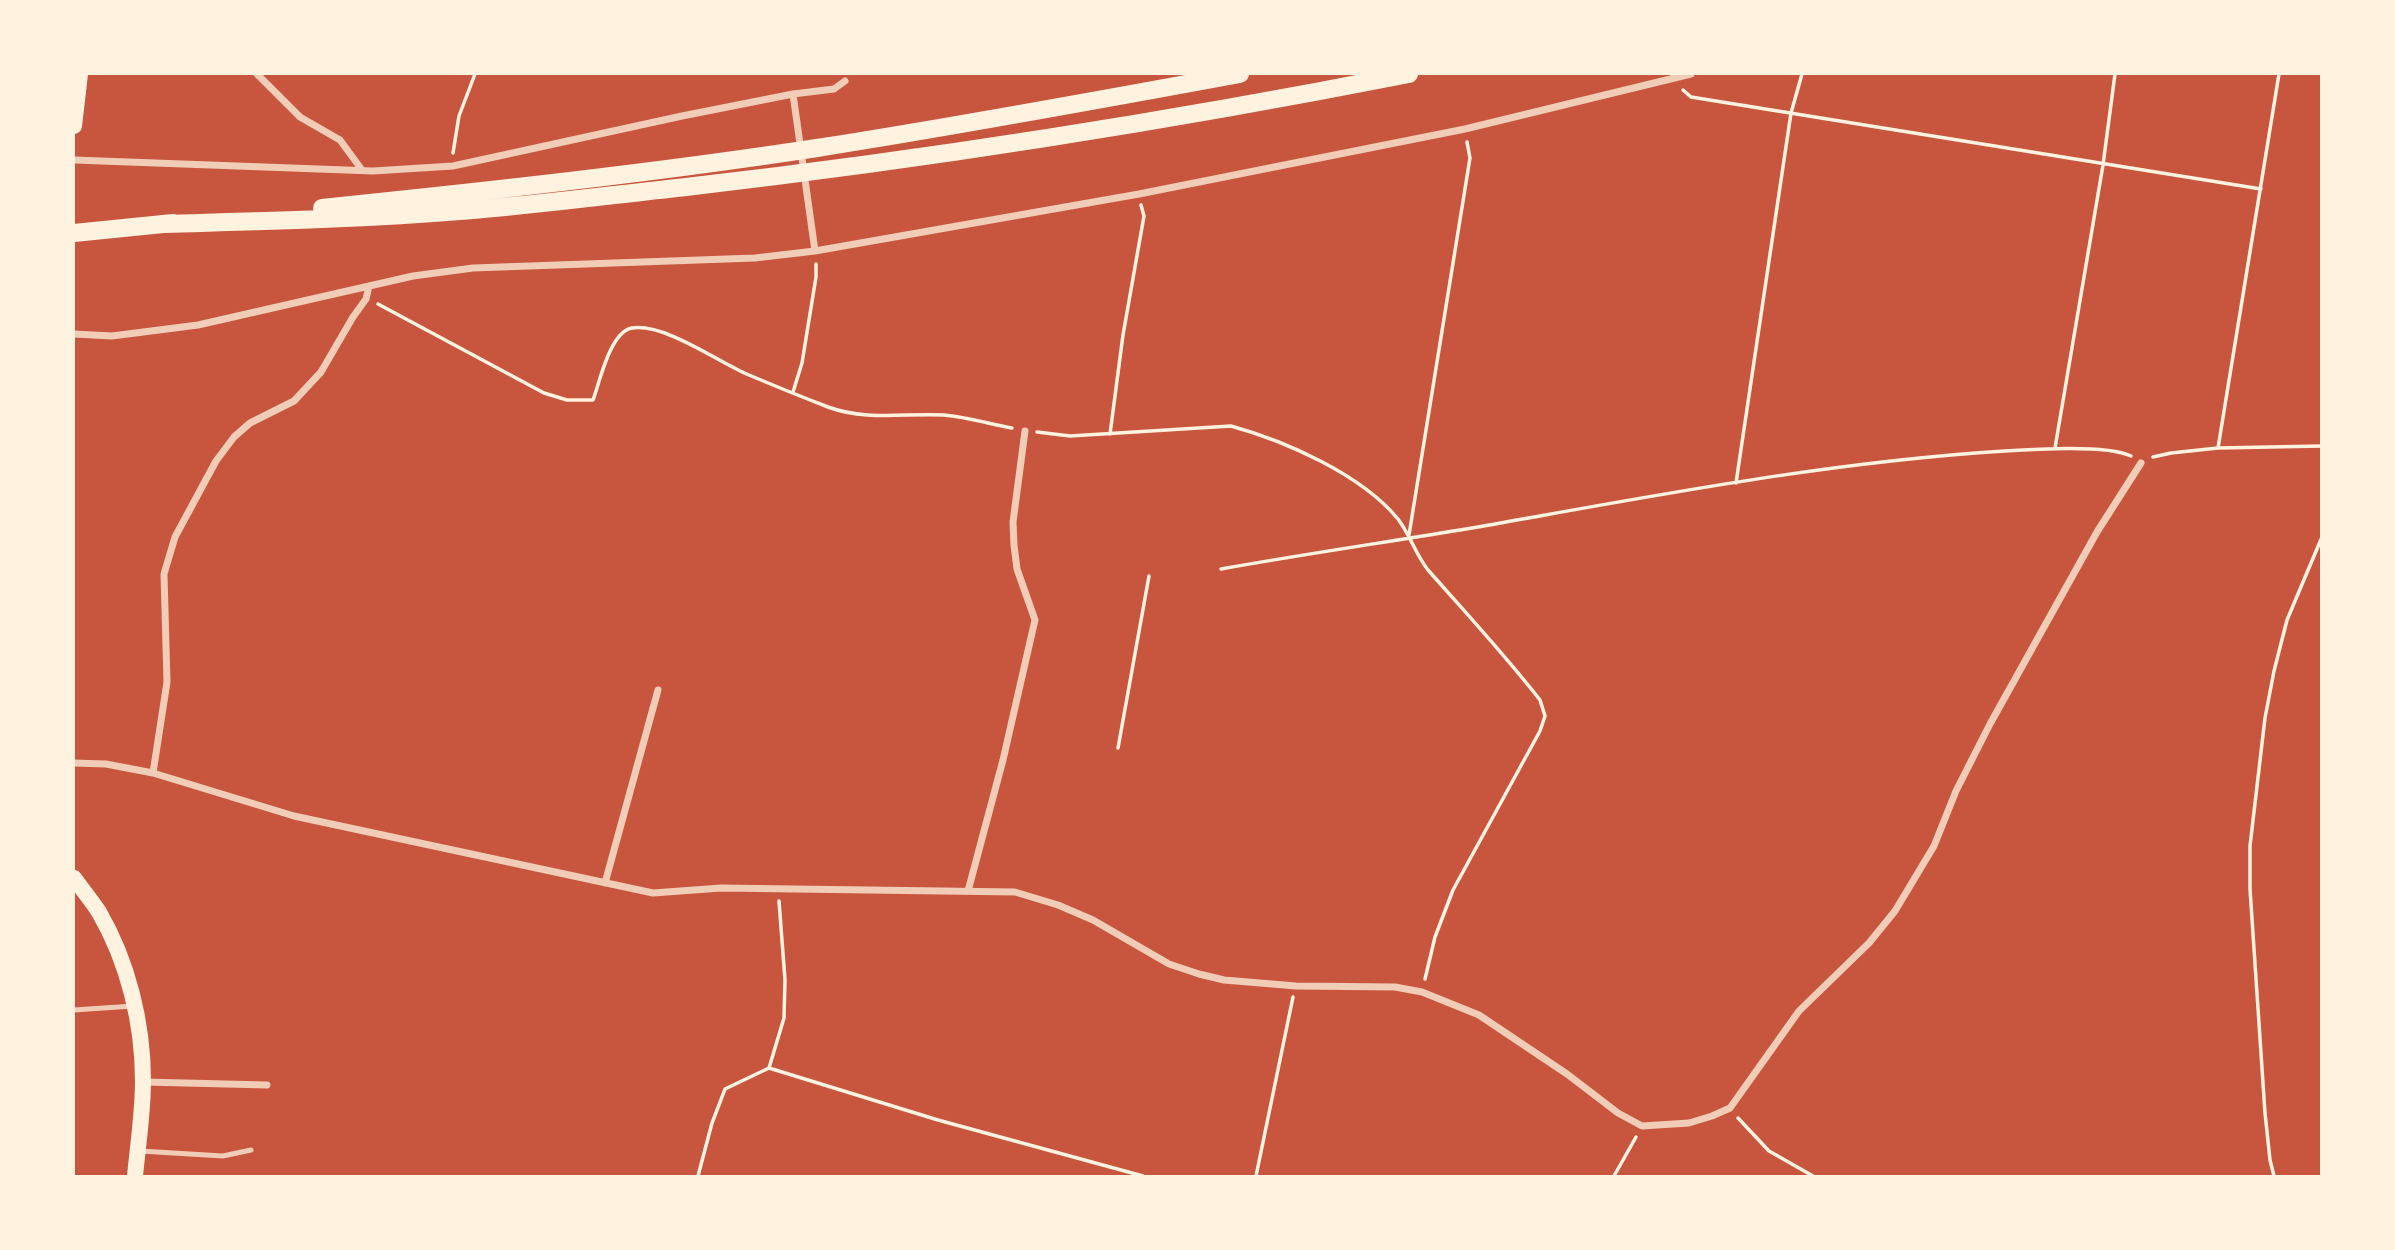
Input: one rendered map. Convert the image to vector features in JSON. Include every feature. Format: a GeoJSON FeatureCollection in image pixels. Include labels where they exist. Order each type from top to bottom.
{"type":"FeatureCollection","features":[{"type":"Feature","properties":{"kind":"highway"},"geometry":{"type":"LineString","coordinates":[[80,232],[646,172],[993,119],[1240,74]]}},
{"type":"Feature","properties":{"kind":"highway"},"geometry":{"type":"LineString","coordinates":[[163,224],[367,217],[463,210],[820,172],[1264,103],[1409,74]]}},
{"type":"Feature","properties":{"kind":"main road"},"geometry":{"type":"LineString","coordinates":[[74,126],[80,74]]}},
{"type":"Feature","properties":{"kind":"main road"},"geometry":{"type":"LineString","coordinates":[[74,878],[110,932],[135,1006],[143,1082],[135,1177]]}},
{"type":"Feature","properties":{"kind":"street"},"geometry":{"type":"LineString","coordinates":[[257,74],[300,117],[340,140],[362,170]]}},
{"type":"Feature","properties":{"kind":"street"},"geometry":{"type":"LineString","coordinates":[[74,334],[112,336],[185,327],[413,276],[473,268],[755,258],[815,251],[1139,194],[1465,129],[1691,74]]}},
{"type":"Feature","properties":{"kind":"street"},"geometry":{"type":"LineString","coordinates":[[74,160],[362,170],[453,166],[682,116],[793,94],[834,89],[845,81]]}},
{"type":"Feature","properties":{"kind":"street"},"geometry":{"type":"LineString","coordinates":[[793,94],[815,251]]}},
{"type":"Feature","properties":{"kind":"street"},"geometry":{"type":"LineString","coordinates":[[153,773],[167,682],[164,574],[175,537],[216,461],[234,437],[250,423],[294,401],[321,372],[366,299],[369,286]]}},
{"type":"Feature","properties":{"kind":"street"},"geometry":{"type":"LineString","coordinates":[[968,891],[1003,760],[1035,620],[1017,569],[1014,545],[1013,522],[1025,431]]}},
{"type":"Feature","properties":{"kind":"street"},"geometry":{"type":"LineString","coordinates":[[74,763],[106,764],[153,773],[294,816],[653,893],[721,888],[1015,892],[1058,905],[1093,920],[1168,964],[1224,981],[1296,986],[1395,987],[1422,992],[1479,1015],[1567,1074],[1618,1113],[1642,1126],[1689,1123],[1730,1108],[1799,1011],[1869,943],[1895,911],[1934,846],[1956,791],[2003,700],[2097,532],[2141,463]]}},
{"type":"Feature","properties":{"kind":"street"},"geometry":{"type":"LineString","coordinates":[[605,883],[658,690]]}},
{"type":"Feature","properties":{"kind":"street"},"geometry":{"type":"LineString","coordinates":[[143,1082],[267,1085]]}},
{"type":"Feature","properties":{"kind":"lane"},"geometry":{"type":"LineString","coordinates":[[74,1010],[135,1006]]}},
{"type":"Feature","properties":{"kind":"lane"},"geometry":{"type":"LineString","coordinates":[[137,1151],[223,1156],[251,1150]]}},
{"type":"Feature","properties":{"kind":"path"},"geometry":{"type":"LineString","coordinates":[[453,166],[453,145],[459,116],[475,74]]}},
{"type":"Feature","properties":{"kind":"path"},"geometry":{"type":"LineString","coordinates":[[1736,484],[1791,113],[1802,74]]}},
{"type":"Feature","properties":{"kind":"path"},"geometry":{"type":"LineString","coordinates":[[2055,448],[2103,165],[2115,74]]}},
{"type":"Feature","properties":{"kind":"path"},"geometry":{"type":"LineString","coordinates":[[2218,449],[2279,74]]}},
{"type":"Feature","properties":{"kind":"path"},"geometry":{"type":"LineString","coordinates":[[1671,79],[1691,97],[2261,189]]}},
{"type":"Feature","properties":{"kind":"path"},"geometry":{"type":"LineString","coordinates":[[1409,537],[1470,159],[1465,129]]}},
{"type":"Feature","properties":{"kind":"path"},"geometry":{"type":"LineString","coordinates":[[1110,434],[1123,335],[1144,216],[1139,194]]}},
{"type":"Feature","properties":{"kind":"path"},"geometry":{"type":"LineString","coordinates":[[793,392],[802,363],[816,277],[815,251]]}},
{"type":"Feature","properties":{"kind":"path"},"geometry":{"type":"LineString","coordinates":[[366,299],[544,393],[568,400],[593,400],[616,337],[630,328],[645,329],[668,335],[747,375],[830,408],[855,414],[879,417],[948,415],[1025,431],[1070,436],[1231,426],[1295,449],[1335,470],[1371,494],[1397,518],[1423,563],[1540,700],[1545,716],[1540,732],[1453,890],[1435,937],[1422,992]]}},
{"type":"Feature","properties":{"kind":"path"},"geometry":{"type":"LineString","coordinates":[[1221,569],[1652,495],[1950,454],[2055,448],[2128,454],[2141,463],[2156,455],[2218,449],[2322,446]]}},
{"type":"Feature","properties":{"kind":"path"},"geometry":{"type":"LineString","coordinates":[[2274,1177],[2265,1113],[2250,889],[2250,846],[2265,718],[2274,671],[2287,620],[2322,537]]}},
{"type":"Feature","properties":{"kind":"path"},"geometry":{"type":"LineString","coordinates":[[1118,748],[1149,576]]}},
{"type":"Feature","properties":{"kind":"path"},"geometry":{"type":"LineString","coordinates":[[769,1068],[783,1018],[785,980],[778,888]]}},
{"type":"Feature","properties":{"kind":"path"},"geometry":{"type":"LineString","coordinates":[[1255,1177],[1296,986]]}},
{"type":"Feature","properties":{"kind":"path"},"geometry":{"type":"LineString","coordinates":[[698,1177],[712,1123],[726,1089],[769,1068],[938,1120],[1143,1177]]}},
{"type":"Feature","properties":{"kind":"path"},"geometry":{"type":"LineString","coordinates":[[1730,1108],[1769,1151],[1813,1177]]}},
{"type":"Feature","properties":{"kind":"path"},"geometry":{"type":"LineString","coordinates":[[1614,1177],[1642,1126]]}}]}
